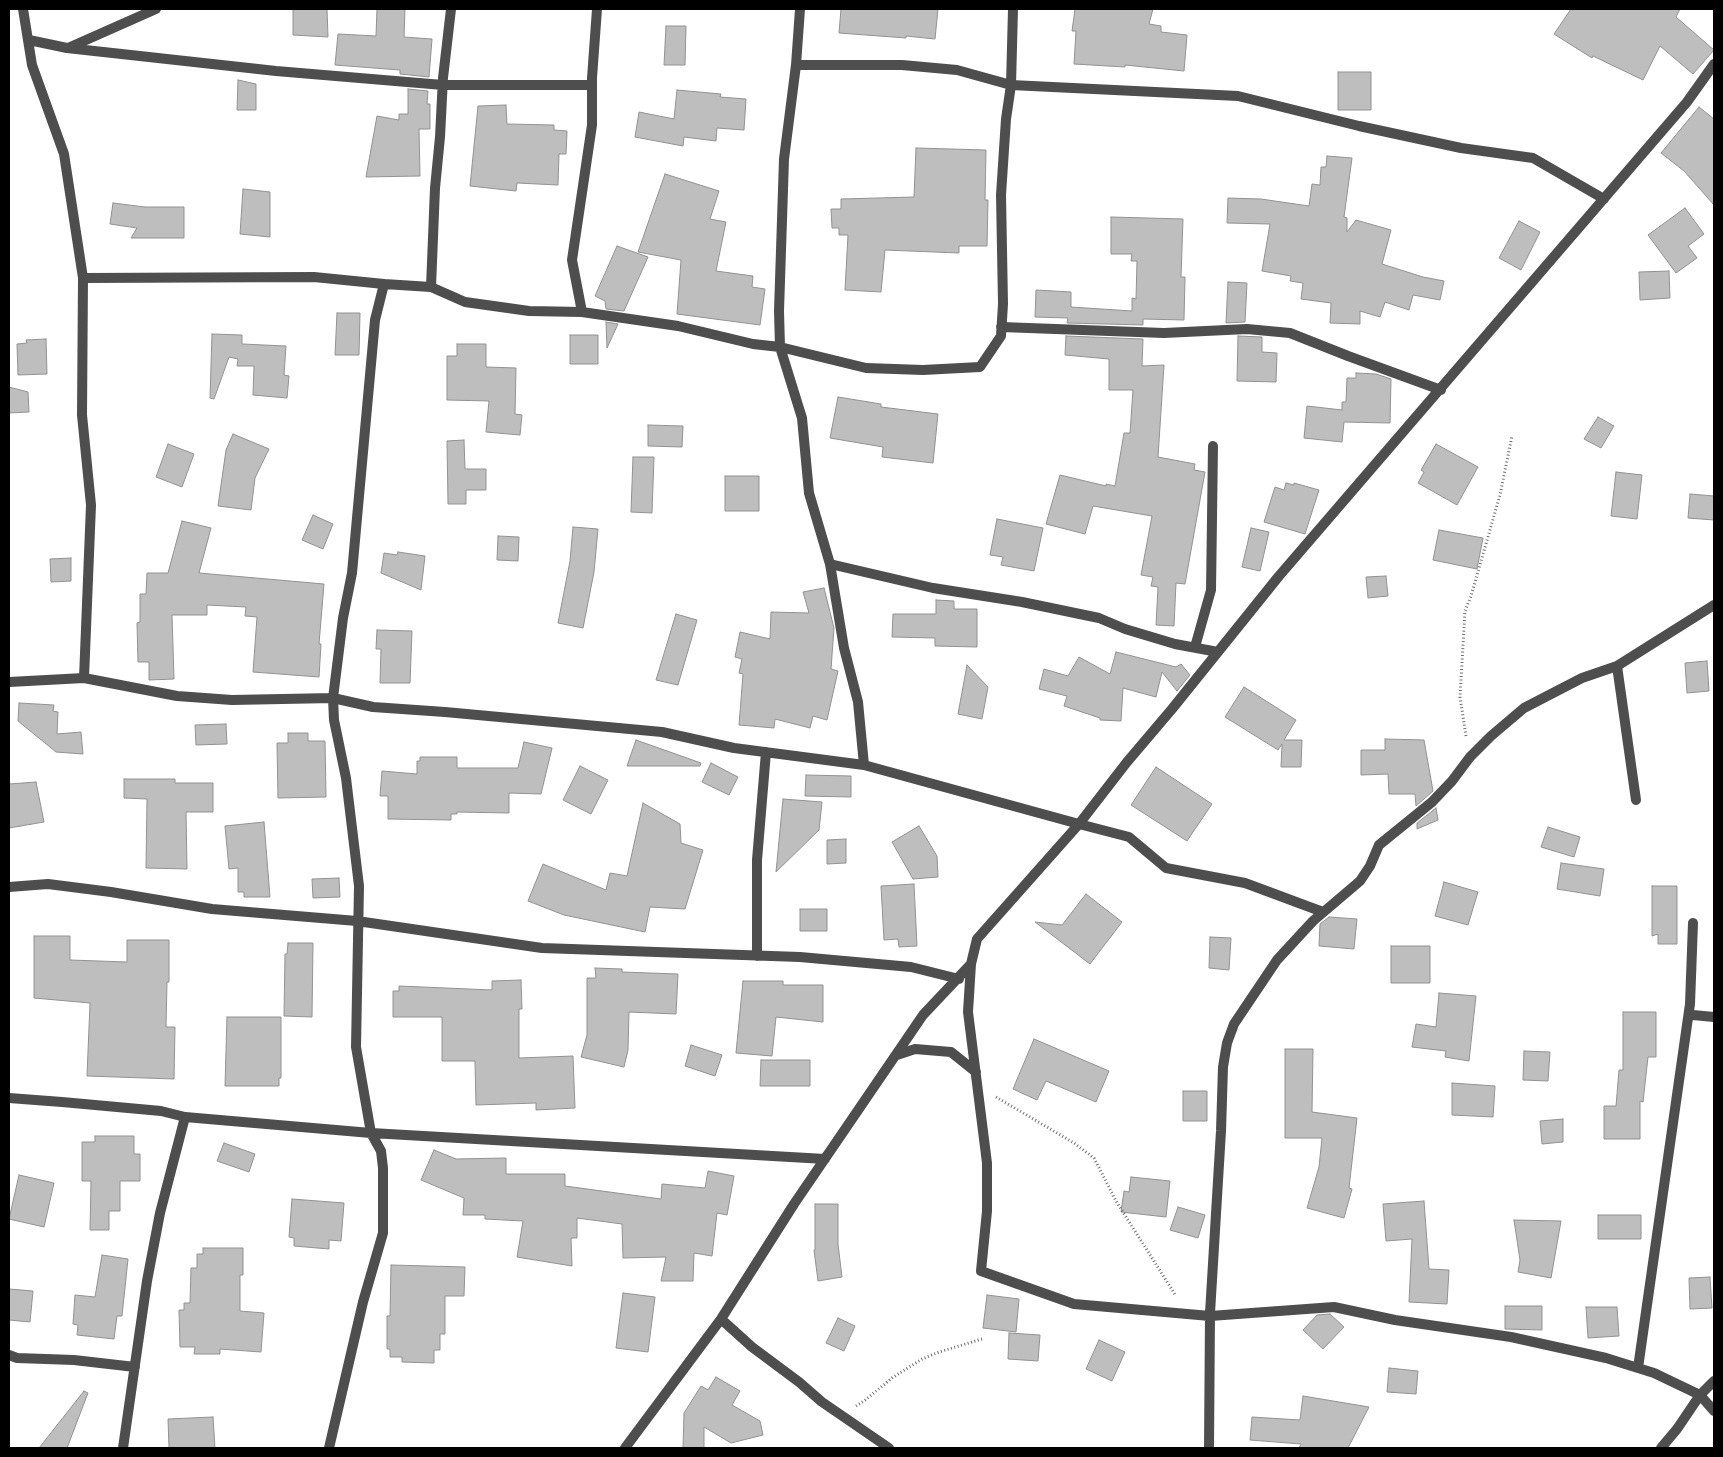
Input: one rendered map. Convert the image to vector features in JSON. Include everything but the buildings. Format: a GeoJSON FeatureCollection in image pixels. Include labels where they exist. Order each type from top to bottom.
{"type":"FeatureCollection","features":[{"type":"Feature","properties":{"kind":"street"},"geometry":{"type":"LineString","coordinates":[[23,9],[32,65],[64,154],[83,278],[82,415],[92,505],[84,678]]}},
{"type":"Feature","properties":{"kind":"street"},"geometry":{"type":"LineString","coordinates":[[67,48],[156,9]]}},
{"type":"Feature","properties":{"kind":"street"},"geometry":{"type":"LineString","coordinates":[[431,287],[442,85],[451,9]]}},
{"type":"Feature","properties":{"kind":"street"},"geometry":{"type":"LineString","coordinates":[[582,312],[572,260],[592,125],[592,85],[597,9]]}},
{"type":"Feature","properties":{"kind":"street"},"geometry":{"type":"LineString","coordinates":[[800,9],[796,65],[784,159],[779,311],[780,347],[802,418],[809,494],[830,564],[843,641],[858,702],[864,765]]}},
{"type":"Feature","properties":{"kind":"street"},"geometry":{"type":"LineString","coordinates":[[83,278],[314,277],[431,287],[474,304],[529,311],[582,312],[678,326],[752,344],[780,347],[866,368],[923,370],[980,367],[1001,336],[1003,304],[1002,174],[1006,119],[1011,85],[1013,9]]}},
{"type":"Feature","properties":{"kind":"street"},"geometry":{"type":"LineString","coordinates":[[29,40],[67,48],[276,71],[442,85],[592,85]]}},
{"type":"Feature","properties":{"kind":"street"},"geometry":{"type":"LineString","coordinates":[[1714,64],[1687,102],[1279,576],[1127,762],[1080,824],[977,939],[971,964],[968,1012],[987,1163],[987,1211],[981,1271],[1074,1304],[1210,1316],[1334,1307],[1395,1320],[1511,1336],[1606,1358],[1654,1373],[1700,1395],[1714,1411]]}},
{"type":"Feature","properties":{"kind":"street"},"geometry":{"type":"LineString","coordinates":[[796,65],[902,65],[957,70],[1011,85],[1238,96],[1359,126],[1452,146],[1533,158],[1604,199]]}},
{"type":"Feature","properties":{"kind":"street"},"geometry":{"type":"LineString","coordinates":[[329,1448],[363,1302],[383,1233],[383,1168],[380,1151],[371,1133],[356,1047],[359,886],[346,778],[334,720],[333,698],[343,618],[352,573],[375,320],[384,284]]}},
{"type":"Feature","properties":{"kind":"street"},"geometry":{"type":"LineString","coordinates":[[1001,327],[1164,333],[1246,329],[1290,333],[1441,390]]}},
{"type":"Feature","properties":{"kind":"street"},"geometry":{"type":"LineString","coordinates":[[1195,647],[1211,590],[1213,446]]}},
{"type":"Feature","properties":{"kind":"street"},"geometry":{"type":"LineString","coordinates":[[830,564],[932,588],[1022,602],[1099,618],[1124,629],[1175,644],[1218,652]]}},
{"type":"Feature","properties":{"kind":"street"},"geometry":{"type":"LineString","coordinates":[[1209,1448],[1210,1316],[1223,1067],[1227,1043],[1234,1024],[1277,960],[1323,912],[1360,881],[1370,866],[1379,845],[1432,802],[1452,781],[1470,756],[1490,736],[1524,708],[1582,678],[1617,666],[1714,605]]}},
{"type":"Feature","properties":{"kind":"street"},"geometry":{"type":"LineString","coordinates":[[1617,666],[1636,800]]}},
{"type":"Feature","properties":{"kind":"street"},"geometry":{"type":"LineString","coordinates":[[9,682],[84,678],[186,696],[232,700],[333,698],[372,707],[662,732],[734,748],[864,765],[1129,837],[1166,868],[1245,883],[1323,912]]}},
{"type":"Feature","properties":{"kind":"street"},"geometry":{"type":"LineString","coordinates":[[757,956],[757,860],[766,752]]}},
{"type":"Feature","properties":{"kind":"street"},"geometry":{"type":"LineString","coordinates":[[9,887],[48,884],[111,892],[212,909],[357,921],[542,948],[800,957],[911,967],[960,978]]}},
{"type":"Feature","properties":{"kind":"street"},"geometry":{"type":"LineString","coordinates":[[1638,1368],[1689,1013],[1693,923]]}},
{"type":"Feature","properties":{"kind":"street"},"geometry":{"type":"LineString","coordinates":[[624,1448],[721,1319],[794,1204],[923,1015],[960,978],[971,964]]}},
{"type":"Feature","properties":{"kind":"street"},"geometry":{"type":"LineString","coordinates":[[1689,1013],[1714,1017]]}},
{"type":"Feature","properties":{"kind":"street"},"geometry":{"type":"LineString","coordinates":[[897,1055],[915,1048],[951,1052],[976,1072]]}},
{"type":"Feature","properties":{"kind":"street"},"geometry":{"type":"LineString","coordinates":[[9,1098],[161,1111],[185,1116],[371,1133],[825,1159]]}},
{"type":"Feature","properties":{"kind":"street"},"geometry":{"type":"LineString","coordinates":[[123,1448],[160,1214],[185,1116]]}},
{"type":"Feature","properties":{"kind":"street"},"geometry":{"type":"LineString","coordinates":[[721,1319],[752,1347],[888,1448]]}},
{"type":"Feature","properties":{"kind":"street"},"geometry":{"type":"LineString","coordinates":[[9,1356],[17,1358],[74,1360],[135,1367]]}},
{"type":"Feature","properties":{"kind":"street"},"geometry":{"type":"LineString","coordinates":[[1661,1448],[1677,1429],[1700,1395],[1714,1381]]}},
{"type":"Feature","properties":{"kind":"path"},"geometry":{"type":"LineString","coordinates":[[1470,756],[1460,697],[1465,610],[1471,596],[1500,495],[1512,436]]}},
{"type":"Feature","properties":{"kind":"path"},"geometry":{"type":"LineString","coordinates":[[978,1088],[1034,1118],[1094,1158],[1116,1201],[1178,1300],[1185,1315]]}},
{"type":"Feature","properties":{"kind":"path"},"geometry":{"type":"LineString","coordinates":[[840,1414],[864,1401],[892,1378],[922,1360],[939,1352],[982,1338]]}}]}
